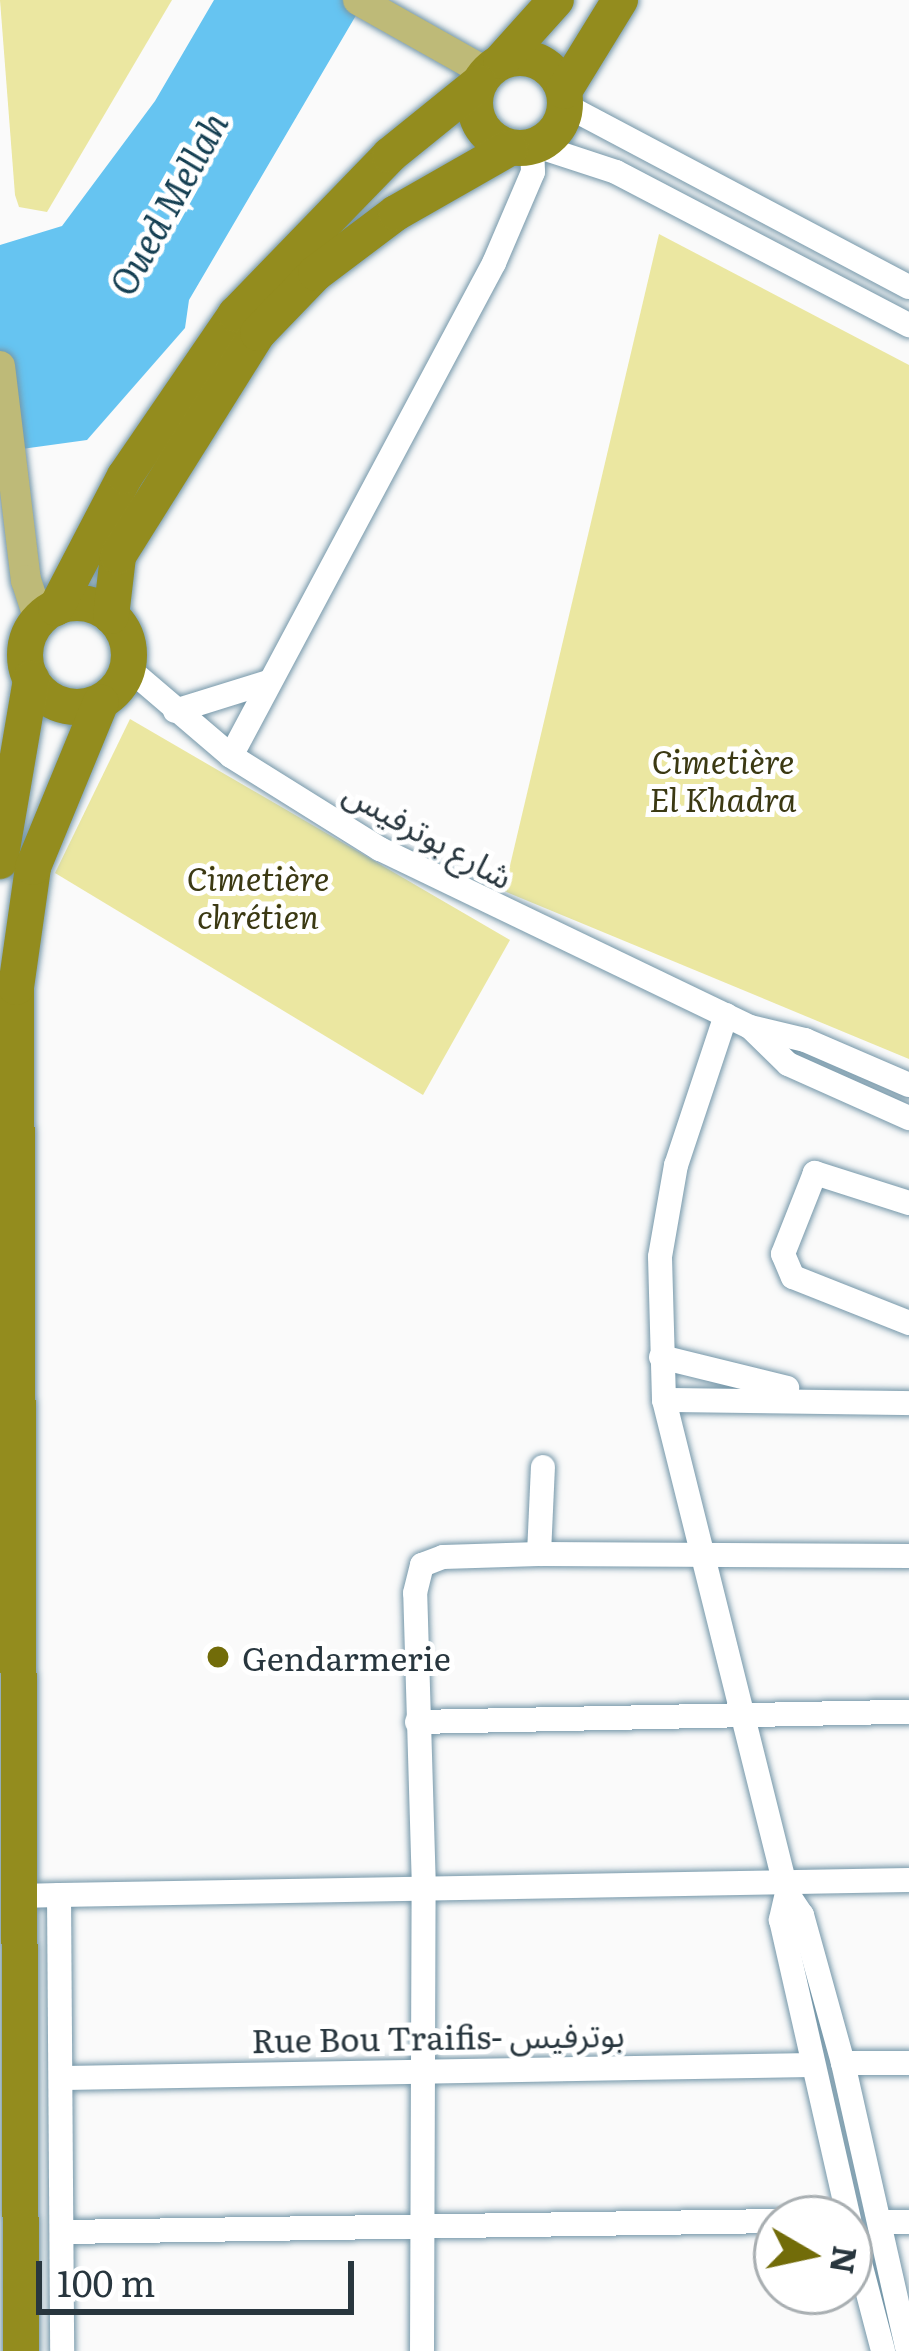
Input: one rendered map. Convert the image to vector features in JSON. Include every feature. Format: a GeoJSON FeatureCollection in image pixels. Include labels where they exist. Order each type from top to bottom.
{"type":"FeatureCollection","features":[{"type":"Feature","properties":{"kind":"highway"},"geometry":{"type":"LineString","coordinates":[[0,861],[31,680],[26,648],[125,476],[236,314],[390,155],[488,72],[556,0]]}},
{"type":"Feature","properties":{"kind":"highway"},"geometry":{"type":"LineString","coordinates":[[111,616],[118,556],[258,332],[316,273],[396,213],[557,129],[565,98],[620,0]]}},
{"type":"Feature","properties":{"kind":"highway"},"geometry":{"type":"LineString","coordinates":[[488,72],[532,59],[565,98]]}},
{"type":"Feature","properties":{"kind":"highway"},"geometry":{"type":"LineString","coordinates":[[488,72],[479,123],[526,147]]}},
{"type":"Feature","properties":{"kind":"highway"},"geometry":{"type":"LineString","coordinates":[[21,2351],[19,1896],[8,1431],[16,987],[33,867],[101,702],[128,668],[127,640],[111,616],[85,604],[48,614]]}},
{"type":"Feature","properties":{"kind":"highway"},"geometry":{"type":"LineString","coordinates":[[31,680],[55,703],[101,702]]}},
{"type":"Feature","properties":{"kind":"main road"},"geometry":{"type":"LineString","coordinates":[[358,0],[488,72]]}},
{"type":"Feature","properties":{"kind":"main road"},"geometry":{"type":"LineString","coordinates":[[0,366],[19,526],[48,614]]}},
{"type":"Feature","properties":{"kind":"street"},"geometry":{"type":"LineString","coordinates":[[565,98],[909,286]]}},
{"type":"Feature","properties":{"kind":"street"},"geometry":{"type":"LineString","coordinates":[[526,147],[616,172],[909,326]]}},
{"type":"Feature","properties":{"kind":"street"},"geometry":{"type":"LineString","coordinates":[[231,756],[504,243],[533,172],[526,147]]}},
{"type":"Feature","properties":{"kind":"street","name":"شارع بوترفيس"},"geometry":{"type":"LineString","coordinates":[[128,668],[231,756],[380,849],[750,1027]]}},
{"type":"Feature","properties":{"kind":"street"},"geometry":{"type":"LineString","coordinates":[[175,711],[268,682]]}},
{"type":"Feature","properties":{"kind":"street"},"geometry":{"type":"LineString","coordinates":[[726,1015],[676,1165],[660,1257],[664,1400],[785,1886],[802,1915],[843,2063],[908,2351]]}},
{"type":"Feature","properties":{"kind":"street"},"geometry":{"type":"LineString","coordinates":[[750,1027],[805,1040],[909,1085]]}},
{"type":"Feature","properties":{"kind":"street"},"geometry":{"type":"LineString","coordinates":[[750,1027],[788,1064],[909,1118]]}},
{"type":"Feature","properties":{"kind":"street"},"geometry":{"type":"LineString","coordinates":[[909,1203],[815,1173],[783,1254],[793,1277],[909,1323]]}},
{"type":"Feature","properties":{"kind":"street"},"geometry":{"type":"LineString","coordinates":[[661,1358],[822,1396]]}},
{"type":"Feature","properties":{"kind":"street"},"geometry":{"type":"LineString","coordinates":[[664,1400],[822,1396],[909,1403]]}},
{"type":"Feature","properties":{"kind":"street"},"geometry":{"type":"LineString","coordinates":[[539,1554],[543,1467]]}},
{"type":"Feature","properties":{"kind":"street"},"geometry":{"type":"LineString","coordinates":[[422,2351],[424,1890],[415,1593],[422,1565],[443,1557],[539,1554],[909,1556]]}},
{"type":"Feature","properties":{"kind":"street"},"geometry":{"type":"LineString","coordinates":[[417,1722],[909,1712]]}},
{"type":"Feature","properties":{"kind":"street"},"geometry":{"type":"LineString","coordinates":[[19,1896],[785,1886],[909,1880]]}},
{"type":"Feature","properties":{"kind":"street"},"geometry":{"type":"LineString","coordinates":[[785,1886],[781,1920],[843,2195]]}},
{"type":"Feature","properties":{"kind":"street"},"geometry":{"type":"LineString","coordinates":[[59,1894],[65,2078],[62,2351]]}},
{"type":"Feature","properties":{"kind":"street"},"geometry":{"type":"LineString","coordinates":[[843,2063],[909,2062]]}},
{"type":"Feature","properties":{"kind":"street","name":"Rue Bou Traifis- بوترفيس"},"geometry":{"type":"LineString","coordinates":[[65,2078],[423,2066],[812,2065]]}},
{"type":"Feature","properties":{"kind":"street"},"geometry":{"type":"LineString","coordinates":[[63,2232],[753,2221]]}},
{"type":"Feature","properties":{"kind":"street"},"geometry":{"type":"LineString","coordinates":[[880,2222],[909,2222]]}},
{"type":"Feature","properties":{"kind":"street"},"geometry":{"type":"LineString","coordinates":[[873,2310],[884,2351]]}},
{"type":"Feature","properties":{"kind":"green space"},"geometry":{"type":"Polygon","coordinates":[[[0,0],[172,0],[47,212],[19,207],[15,195],[0,0]]]}},
{"type":"Feature","properties":{"kind":"green space","name":"Cimetière El Khadra"},"geometry":{"type":"Polygon","coordinates":[[[659,234],[909,365],[909,1059],[504,891],[659,234]]]}},
{"type":"Feature","properties":{"kind":"green space","name":"Cimetière chrétien"},"geometry":{"type":"Polygon","coordinates":[[[130,719],[510,940],[423,1095],[55,873],[130,719]]]}},
{"type":"Feature","properties":{"kind":"water","name":"Oued Mellah"},"geometry":{"type":"Polygon","coordinates":[[[214,0],[365,0],[189,300],[185,328],[87,440],[0,452],[0,245],[62,226],[155,101],[214,0]]]}},
{"type":"Feature","properties":{"kind":"place","name":"Gendarmerie"},"geometry":{"type":"Point","coordinates":[218,1657]}}]}
